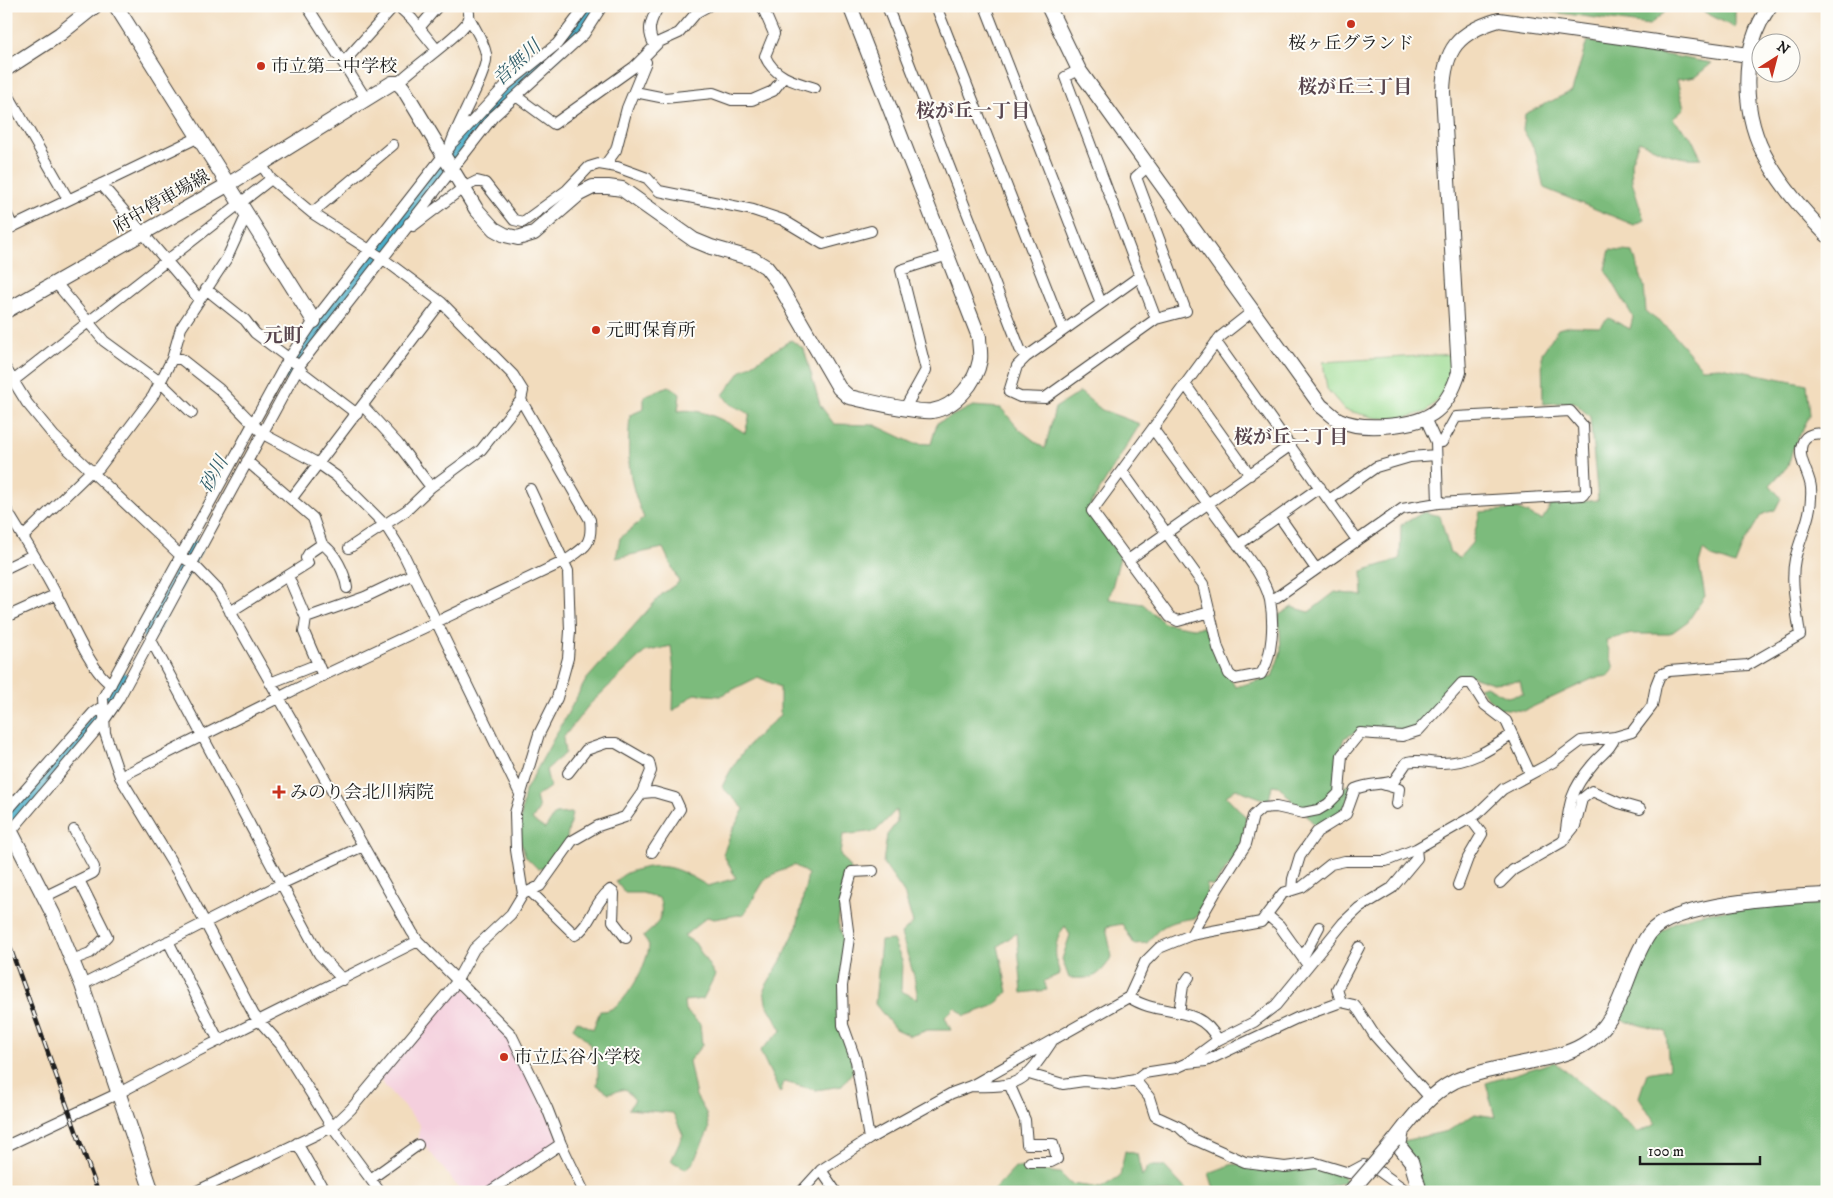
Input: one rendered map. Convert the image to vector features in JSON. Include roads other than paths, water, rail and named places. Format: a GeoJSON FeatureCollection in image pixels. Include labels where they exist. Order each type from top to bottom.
{"type":"FeatureCollection","features":[{"type":"Feature","properties":{"kind":"street"},"geometry":{"type":"LineString","coordinates":[[6,70],[60,34],[95,6]]}},
{"type":"Feature","properties":{"kind":"street","name":"府中停車場線"},"geometry":{"type":"LineString","coordinates":[[6,311],[229,184],[116,6]]}},
{"type":"Feature","properties":{"kind":"street"},"geometry":{"type":"LineString","coordinates":[[307,6],[366,99]]}},
{"type":"Feature","properties":{"kind":"street"},"geometry":{"type":"LineString","coordinates":[[343,63],[394,6]]}},
{"type":"Feature","properties":{"kind":"street"},"geometry":{"type":"LineString","coordinates":[[398,6],[437,50]]}},
{"type":"Feature","properties":{"kind":"street"},"geometry":{"type":"LineString","coordinates":[[419,28],[438,6]]}},
{"type":"Feature","properties":{"kind":"street"},"geometry":{"type":"LineString","coordinates":[[446,151],[482,73],[487,55],[470,18],[468,6]]}},
{"type":"Feature","properties":{"kind":"street"},"geometry":{"type":"LineString","coordinates":[[380,1192],[372,1178],[332,1127],[285,1052],[254,1015],[205,922],[120,777],[102,722],[103,698],[289,358],[314,321],[446,151],[506,85],[557,44],[586,6]]}},
{"type":"Feature","properties":{"kind":"street"},"geometry":{"type":"LineString","coordinates":[[152,1192],[82,985],[44,897],[8,830],[102,722],[118,700],[299,366],[493,117],[584,34],[602,6]]}},
{"type":"Feature","properties":{"kind":"street"},"geometry":{"type":"LineString","coordinates":[[655,46],[649,36],[649,28],[659,6]]}},
{"type":"Feature","properties":{"kind":"street"},"geometry":{"type":"LineString","coordinates":[[516,96],[554,124],[634,67],[655,46],[678,33],[697,12],[708,6]]}},
{"type":"Feature","properties":{"kind":"street"},"geometry":{"type":"LineString","coordinates":[[762,6],[774,34],[765,56],[768,62],[783,78],[815,88]]}},
{"type":"Feature","properties":{"kind":"street"},"geometry":{"type":"LineString","coordinates":[[398,83],[446,151],[452,170],[484,220],[505,235],[518,238],[534,233],[556,216],[579,194],[593,188],[608,186],[622,189],[694,240],[752,259],[766,267],[777,281],[839,388],[849,397],[905,408],[932,411],[947,404],[964,392],[973,379],[980,359],[979,337],[850,6]]}},
{"type":"Feature","properties":{"kind":"street"},"geometry":{"type":"LineString","coordinates":[[887,6],[1020,350],[1026,357]]}},
{"type":"Feature","properties":{"kind":"street"},"geometry":{"type":"LineString","coordinates":[[936,6],[1063,330]]}},
{"type":"Feature","properties":{"kind":"street"},"geometry":{"type":"LineString","coordinates":[[985,6],[1101,303]]}},
{"type":"Feature","properties":{"kind":"street"},"geometry":{"type":"LineString","coordinates":[[1048,6],[1079,70],[1147,167],[1321,406],[1339,420],[1365,427],[1414,422],[1425,418],[1437,411],[1456,384],[1458,372],[1443,92],[1444,71],[1449,53],[1460,38],[1478,26],[1498,20],[1749,55]]}},
{"type":"Feature","properties":{"kind":"street"},"geometry":{"type":"LineString","coordinates":[[1770,6],[1756,31],[1749,55],[1747,64],[1748,97],[1758,137],[1768,162],[1788,191],[1827,235]]}},
{"type":"Feature","properties":{"kind":"street"},"geometry":{"type":"LineString","coordinates":[[314,321],[229,184],[392,83],[398,83],[463,29],[470,18]]}},
{"type":"Feature","properties":{"kind":"street"},"geometry":{"type":"LineString","coordinates":[[605,165],[616,150],[627,108],[646,62],[643,58]]}},
{"type":"Feature","properties":{"kind":"street"},"geometry":{"type":"LineString","coordinates":[[1079,70],[1065,77],[1156,319]]}},
{"type":"Feature","properties":{"kind":"street"},"geometry":{"type":"LineString","coordinates":[[635,92],[666,98],[713,93],[732,100],[752,100],[772,91],[783,78]]}},
{"type":"Feature","properties":{"kind":"street"},"geometry":{"type":"LineString","coordinates":[[6,91],[68,199]]}},
{"type":"Feature","properties":{"kind":"street"},"geometry":{"type":"LineString","coordinates":[[6,213],[9,228],[199,137]]}},
{"type":"Feature","properties":{"kind":"street"},"geometry":{"type":"LineString","coordinates":[[312,213],[393,145]]}},
{"type":"Feature","properties":{"kind":"street"},"geometry":{"type":"LineString","coordinates":[[261,164],[271,179],[312,213],[382,258],[441,302],[512,375],[523,390],[521,400],[481,450],[431,487],[407,510],[386,526],[349,548]]}},
{"type":"Feature","properties":{"kind":"street"},"geometry":{"type":"LineString","coordinates":[[523,222],[567,190],[589,167],[605,165],[647,178],[659,192],[753,210],[783,220],[822,244],[871,231]]}},
{"type":"Feature","properties":{"kind":"street"},"geometry":{"type":"LineString","coordinates":[[1140,276],[1026,357],[1017,366],[1009,392],[1020,396],[1045,398],[1156,319],[1186,311],[1136,177],[1147,167]]}},
{"type":"Feature","properties":{"kind":"street"},"geometry":{"type":"LineString","coordinates":[[13,381],[167,260],[244,208],[271,179]]}},
{"type":"Feature","properties":{"kind":"street"},"geometry":{"type":"LineString","coordinates":[[409,223],[413,226],[463,188],[477,181],[485,183],[514,220],[523,222],[526,225],[552,213],[556,216]]}},
{"type":"Feature","properties":{"kind":"street"},"geometry":{"type":"LineString","coordinates":[[101,184],[199,300]]}},
{"type":"Feature","properties":{"kind":"street"},"geometry":{"type":"LineString","coordinates":[[23,537],[89,473],[99,468],[141,412],[172,360],[181,328],[227,258],[244,208]]}},
{"type":"Feature","properties":{"kind":"street"},"geometry":{"type":"LineString","coordinates":[[905,408],[926,370],[901,270],[948,255]]}},
{"type":"Feature","properties":{"kind":"street"},"geometry":{"type":"LineString","coordinates":[[56,283],[87,323],[104,341],[160,382],[192,413]]}},
{"type":"Feature","properties":{"kind":"street"},"geometry":{"type":"LineString","coordinates":[[206,289],[245,320],[255,333],[299,366],[302,372],[360,410],[398,444],[431,487]]}},
{"type":"Feature","properties":{"kind":"street"},"geometry":{"type":"LineString","coordinates":[[292,498],[320,464],[441,302]]}},
{"type":"Feature","properties":{"kind":"street"},"geometry":{"type":"LineString","coordinates":[[1210,612],[1178,621],[1170,617],[1092,511],[1216,342],[1253,311]]}},
{"type":"Feature","properties":{"kind":"street"},"geometry":{"type":"LineString","coordinates":[[1216,342],[1357,540]]}},
{"type":"Feature","properties":{"kind":"street"},"geometry":{"type":"LineString","coordinates":[[172,360],[181,359],[219,389],[252,425],[263,434],[320,464],[336,476],[386,526],[413,574],[520,794]]}},
{"type":"Feature","properties":{"kind":"street"},"geometry":{"type":"LineString","coordinates":[[6,369],[27,404],[54,436],[181,556],[193,564],[218,590],[418,941],[511,1034],[547,1108],[561,1144],[584,1192]]}},
{"type":"Feature","properties":{"kind":"street"},"geometry":{"type":"LineString","coordinates":[[1185,384],[1250,475]]}},
{"type":"Feature","properties":{"kind":"street"},"geometry":{"type":"LineString","coordinates":[[120,777],[323,676],[565,561],[587,546],[592,534],[590,520],[521,400]]}},
{"type":"Feature","properties":{"kind":"street"},"geometry":{"type":"LineString","coordinates":[[1270,599],[1277,597],[1402,508],[1438,503],[1583,495],[1586,491],[1583,426],[1570,411],[1456,417],[1442,442],[1436,442]]}},
{"type":"Feature","properties":{"kind":"street"},"geometry":{"type":"LineString","coordinates":[[1425,418],[1436,442],[1438,503]]}},
{"type":"Feature","properties":{"kind":"street"},"geometry":{"type":"LineString","coordinates":[[1122,471],[1203,584],[1218,648],[1229,674],[1235,679],[1260,674],[1267,665],[1272,627],[1270,599],[1258,575],[1153,429]]}},
{"type":"Feature","properties":{"kind":"street"},"geometry":{"type":"LineString","coordinates":[[801,1192],[821,1170],[869,1139],[952,1093],[971,1086],[1129,998],[1145,962],[1152,952],[1191,935],[1261,922],[1283,894],[1302,887],[1330,864],[1345,861],[1386,860],[1416,849],[1470,818],[1503,789],[1553,762],[1581,741],[1615,737],[1632,732],[1652,706],[1660,675],[1669,671],[1748,666],[1800,635],[1793,574],[1795,560],[1809,517],[1811,487],[1800,452],[1802,442],[1809,435],[1819,432],[1827,434]]}},
{"type":"Feature","properties":{"kind":"street"},"geometry":{"type":"LineString","coordinates":[[1128,560],[1209,505],[1291,445]]}},
{"type":"Feature","properties":{"kind":"street"},"geometry":{"type":"LineString","coordinates":[[1329,500],[1376,467],[1410,457],[1436,455]]}},
{"type":"Feature","properties":{"kind":"street"},"geometry":{"type":"LineString","coordinates":[[247,461],[313,518],[322,544],[328,548],[337,562],[346,580],[347,588]]}},
{"type":"Feature","properties":{"kind":"street"},"geometry":{"type":"LineString","coordinates":[[1238,546],[1320,487]]}},
{"type":"Feature","properties":{"kind":"street"},"geometry":{"type":"LineString","coordinates":[[530,489],[565,561],[568,571],[570,602],[568,658],[557,698],[539,734],[515,813],[516,841],[527,893],[575,935],[582,931],[601,897],[610,890],[614,893],[613,921],[626,938]]}},
{"type":"Feature","properties":{"kind":"street"},"geometry":{"type":"LineString","coordinates":[[8,514],[57,594],[90,660],[106,681],[111,684]]}},
{"type":"Feature","properties":{"kind":"street"},"geometry":{"type":"LineString","coordinates":[[1279,516],[1316,569]]}},
{"type":"Feature","properties":{"kind":"street"},"geometry":{"type":"LineString","coordinates":[[230,612],[308,563],[306,558],[309,553],[322,544]]}},
{"type":"Feature","properties":{"kind":"street"},"geometry":{"type":"LineString","coordinates":[[6,568],[34,555]]}},
{"type":"Feature","properties":{"kind":"street"},"geometry":{"type":"LineString","coordinates":[[306,618],[325,613],[365,597],[413,574]]}},
{"type":"Feature","properties":{"kind":"street"},"geometry":{"type":"LineString","coordinates":[[288,576],[306,618],[304,632],[323,676]]}},
{"type":"Feature","properties":{"kind":"street"},"geometry":{"type":"LineString","coordinates":[[6,617],[57,594]]}},
{"type":"Feature","properties":{"kind":"street"},"geometry":{"type":"LineString","coordinates":[[151,640],[319,954],[343,980]]}},
{"type":"Feature","properties":{"kind":"street"},"geometry":{"type":"LineString","coordinates":[[270,683],[318,664]]}},
{"type":"Feature","properties":{"kind":"street"},"geometry":{"type":"LineString","coordinates":[[1191,935],[1246,844],[1253,816],[1262,808],[1276,807],[1303,813],[1318,810],[1328,804],[1339,793],[1342,755],[1360,733],[1402,736],[1418,731],[1462,683],[1471,683],[1485,704],[1506,721],[1530,773]]}},
{"type":"Feature","properties":{"kind":"street"},"geometry":{"type":"LineString","coordinates":[[6,812],[93,713],[102,707]]}},
{"type":"Feature","properties":{"kind":"street"},"geometry":{"type":"LineString","coordinates":[[1382,784],[1394,781],[1407,762],[1419,760],[1442,763],[1469,759],[1486,752],[1511,734]]}},
{"type":"Feature","properties":{"kind":"street"},"geometry":{"type":"LineString","coordinates":[[1565,838],[1570,797],[1585,774],[1612,745],[1615,737]]}},
{"type":"Feature","properties":{"kind":"street"},"geometry":{"type":"LineString","coordinates":[[200,1191],[332,1127],[356,1103],[458,980],[474,949],[511,914],[527,893],[540,886],[572,841],[598,826],[625,817],[642,793],[651,771],[649,762],[616,743],[606,743],[586,750],[568,773]]}},
{"type":"Feature","properties":{"kind":"street"},"geometry":{"type":"LineString","coordinates":[[1292,890],[1293,879],[1300,856],[1317,832],[1346,814],[1355,789],[1370,782],[1400,790],[1397,804]]}},
{"type":"Feature","properties":{"kind":"street"},"geometry":{"type":"LineString","coordinates":[[1500,883],[1513,870],[1541,855],[1565,838],[1575,826],[1582,799],[1592,791],[1619,803],[1640,809]]}},
{"type":"Feature","properties":{"kind":"street"},"geometry":{"type":"LineString","coordinates":[[642,793],[654,792],[676,798],[680,809],[652,852]]}},
{"type":"Feature","properties":{"kind":"street"},"geometry":{"type":"LineString","coordinates":[[1458,885],[1468,858],[1482,834],[1470,818]]}},
{"type":"Feature","properties":{"kind":"street"},"geometry":{"type":"LineString","coordinates":[[44,897],[93,874],[94,866],[74,830]]}},
{"type":"Feature","properties":{"kind":"street"},"geometry":{"type":"LineString","coordinates":[[82,985],[281,884],[363,846]]}},
{"type":"Feature","properties":{"kind":"street"},"geometry":{"type":"LineString","coordinates":[[1305,960],[1359,908],[1392,888],[1417,858],[1416,849]]}},
{"type":"Feature","properties":{"kind":"street"},"geometry":{"type":"LineString","coordinates":[[869,1139],[856,1061],[843,1026],[842,986],[849,938],[844,900],[852,872],[874,871]]}},
{"type":"Feature","properties":{"kind":"street"},"geometry":{"type":"LineString","coordinates":[[72,960],[90,953],[107,936],[79,880]]}},
{"type":"Feature","properties":{"kind":"street"},"geometry":{"type":"LineString","coordinates":[[1350,1192],[1430,1099],[1456,1081],[1561,1054],[1583,1045],[1603,1029],[1618,1004],[1639,953],[1650,932],[1664,923],[1682,913],[1704,908],[1827,895]]}},
{"type":"Feature","properties":{"kind":"street"},"geometry":{"type":"LineString","coordinates":[[1267,915],[1280,925],[1294,948],[1305,960]]}},
{"type":"Feature","properties":{"kind":"street"},"geometry":{"type":"LineString","coordinates":[[1029,1074],[1063,1084],[1084,1080],[1114,1084],[1134,1080],[1144,1073],[1176,1068],[1187,1063],[1218,1040],[1254,1022],[1276,1005],[1305,960],[1319,927]]}},
{"type":"Feature","properties":{"kind":"street"},"geometry":{"type":"LineString","coordinates":[[168,941],[219,1041]]}},
{"type":"Feature","properties":{"kind":"street"},"geometry":{"type":"LineString","coordinates":[[6,1146],[119,1093],[418,941]]}},
{"type":"Feature","properties":{"kind":"street"},"geometry":{"type":"LineString","coordinates":[[1341,1002],[1337,988],[1359,947]]}},
{"type":"Feature","properties":{"kind":"street"},"geometry":{"type":"LineString","coordinates":[[1179,1013],[1184,986],[1189,977]]}},
{"type":"Feature","properties":{"kind":"street"},"geometry":{"type":"LineString","coordinates":[[1129,998],[1138,1004],[1199,1018],[1213,1030],[1218,1040]]}},
{"type":"Feature","properties":{"kind":"street"},"geometry":{"type":"LineString","coordinates":[[1187,1063],[1206,1062],[1297,1018],[1341,1002],[1354,1005],[1360,1011],[1375,1036],[1430,1099]]}},
{"type":"Feature","properties":{"kind":"street"},"geometry":{"type":"LineString","coordinates":[[971,1086],[1010,1086],[1029,1074],[1051,1042]]}},
{"type":"Feature","properties":{"kind":"street"},"geometry":{"type":"LineString","coordinates":[[1134,1080],[1150,1097],[1155,1116],[1179,1127],[1191,1138],[1245,1162],[1284,1167],[1316,1163],[1349,1172],[1364,1165],[1380,1170],[1408,1192]]}},
{"type":"Feature","properties":{"kind":"street"},"geometry":{"type":"LineString","coordinates":[[1010,1086],[1025,1120],[1027,1144],[1053,1144],[1057,1159],[1051,1162],[1030,1162]]}},
{"type":"Feature","properties":{"kind":"street"},"geometry":{"type":"LineString","coordinates":[[1402,1130],[1399,1146],[1411,1161],[1420,1192]]}},
{"type":"Feature","properties":{"kind":"street"},"geometry":{"type":"LineString","coordinates":[[297,1143],[324,1192]]}},
{"type":"Feature","properties":{"kind":"street"},"geometry":{"type":"LineString","coordinates":[[489,1192],[561,1144]]}},
{"type":"Feature","properties":{"kind":"street"},"geometry":{"type":"LineString","coordinates":[[372,1178],[418,1145]]}},
{"type":"Feature","properties":{"kind":"street"},"geometry":{"type":"LineString","coordinates":[[821,1170],[836,1192]]}},
{"type":"Feature","properties":{"kind":"waterway","name":"砂川"},"geometry":{"type":"LineString","coordinates":[[290,374],[338,302],[464,142],[490,113],[573,35],[597,6]]}},
{"type":"Feature","properties":{"kind":"waterway","name":"砂川"},"geometry":{"type":"LineString","coordinates":[[149,633],[195,548]]}},
{"type":"Feature","properties":{"kind":"waterway","name":"砂川"},"geometry":{"type":"LineString","coordinates":[[6,824],[95,723],[123,680]]}},
{"type":"Feature","properties":{"kind":"railway"},"geometry":{"type":"LineString","coordinates":[[6,936],[98,1192]]}},
{"type":"Feature","properties":{"kind":"place","name":"桜ヶ丘グランド"},"geometry":{"type":"Point","coordinates":[1351,24]}},
{"type":"Feature","properties":{"kind":"place","name":"市立第二中学校"},"geometry":{"type":"Point","coordinates":[261,66]}},
{"type":"Feature","properties":{"kind":"place","name":"元町保育所"},"geometry":{"type":"Point","coordinates":[596,330]}},
{"type":"Feature","properties":{"kind":"place","name":"みのり会北川病院"},"geometry":{"type":"Point","coordinates":[279,792]}},
{"type":"Feature","properties":{"kind":"place","name":"市立広谷小学校"},"geometry":{"type":"Point","coordinates":[504,1057]}},
{"type":"Feature","properties":{"kind":"district","name":"桜が丘三丁目"},"geometry":{"type":"Point","coordinates":[1355,86]}},
{"type":"Feature","properties":{"kind":"district","name":"桜が丘一丁目"},"geometry":{"type":"Point","coordinates":[973,110]}},
{"type":"Feature","properties":{"kind":"district","name":"元町"},"geometry":{"type":"Point","coordinates":[283,335]}},
{"type":"Feature","properties":{"kind":"district","name":"桜が丘二丁目"},"geometry":{"type":"Point","coordinates":[1291,436]}},
{"type":"Feature","properties":{"kind":"water label","name":"音無川"},"geometry":{"type":"Point","coordinates":[516,62]}}]}
